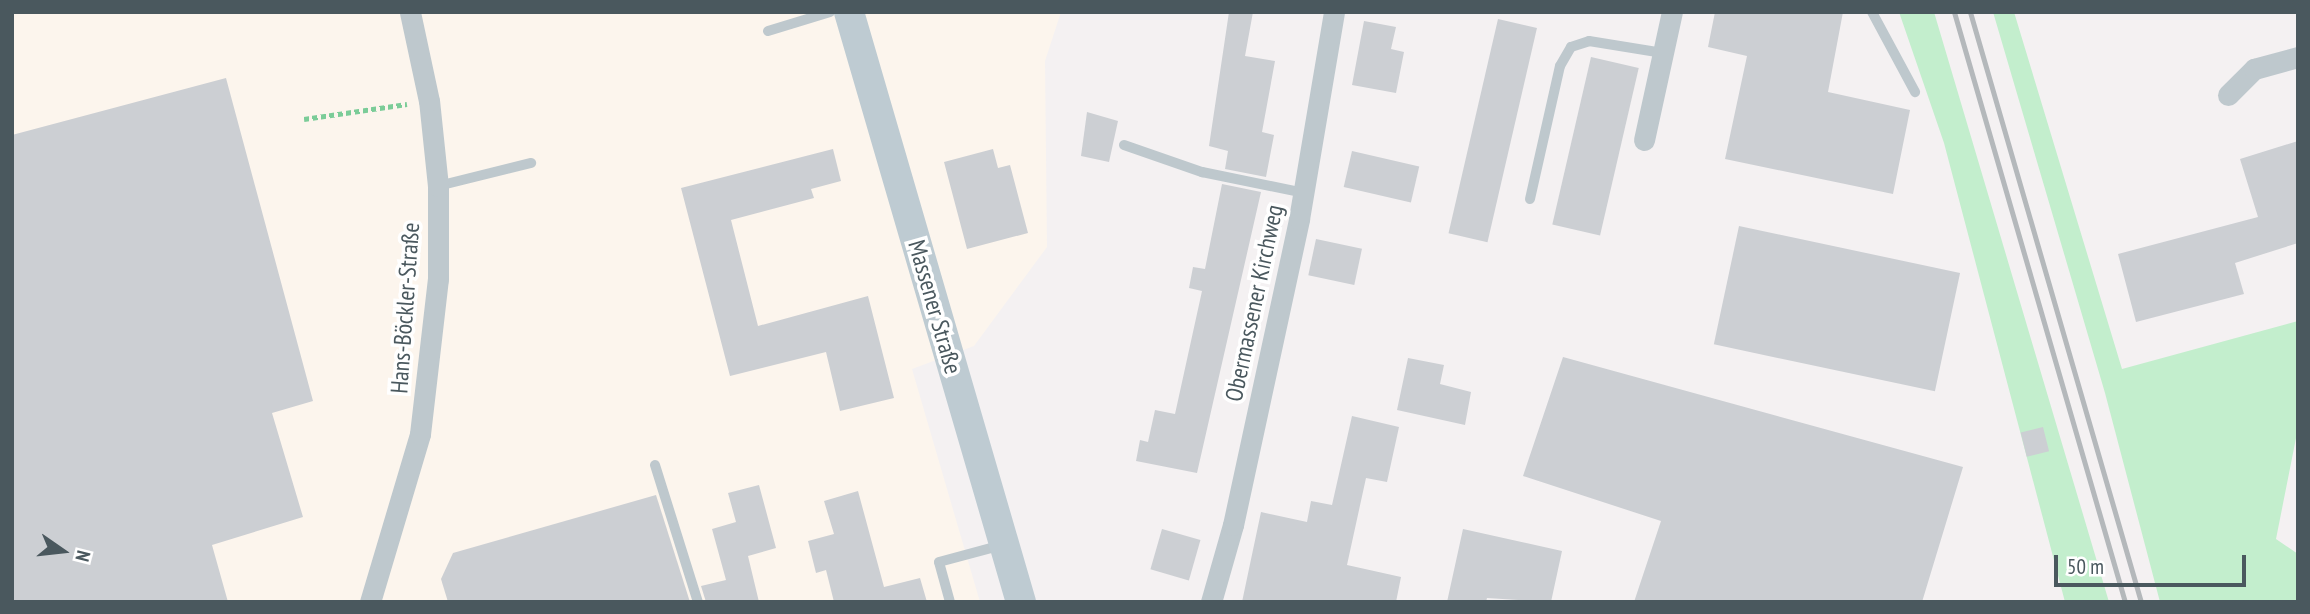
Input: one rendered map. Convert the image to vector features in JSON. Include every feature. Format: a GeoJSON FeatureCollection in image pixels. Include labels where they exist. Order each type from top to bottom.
{"type":"FeatureCollection","features":[{"type":"Feature","properties":{"kind":"main road","name":"Massener Straße"},"geometry":{"type":"LineString","coordinates":[[849,12],[1021,602]]}},
{"type":"Feature","properties":{"kind":"street","name":"Hans-Böckler-Straße"},"geometry":{"type":"LineString","coordinates":[[370,602],[420,434],[438,279],[438,186],[429,101],[410,12]]}},
{"type":"Feature","properties":{"kind":"street","name":"Obermassener Kirchweg"},"geometry":{"type":"LineString","coordinates":[[1211,602],[1233,524],[1304,193],[1334,12]]}},
{"type":"Feature","properties":{"kind":"street"},"geometry":{"type":"LineString","coordinates":[[1644,140],[1672,12]]}},
{"type":"Feature","properties":{"kind":"street"},"geometry":{"type":"LineString","coordinates":[[2228,95],[2254,69],[2298,57]]}},
{"type":"Feature","properties":{"kind":"lane"},"geometry":{"type":"LineString","coordinates":[[768,32],[831,12]]}},
{"type":"Feature","properties":{"kind":"lane"},"geometry":{"type":"LineString","coordinates":[[1872,12],[1915,92]]}},
{"type":"Feature","properties":{"kind":"lane"},"geometry":{"type":"LineString","coordinates":[[1530,199],[1560,66],[1571,47],[1589,41],[1663,53]]}},
{"type":"Feature","properties":{"kind":"lane"},"geometry":{"type":"LineString","coordinates":[[1124,145],[1202,172],[1304,193]]}},
{"type":"Feature","properties":{"kind":"lane"},"geometry":{"type":"LineString","coordinates":[[438,186],[531,163]]}},
{"type":"Feature","properties":{"kind":"lane"},"geometry":{"type":"LineString","coordinates":[[655,465],[698,602]]}},
{"type":"Feature","properties":{"kind":"lane"},"geometry":{"type":"LineString","coordinates":[[950,602],[939,562],[1004,544]]}},
{"type":"Feature","properties":{"kind":"path"},"geometry":{"type":"LineString","coordinates":[[303,119],[429,101]]}},
{"type":"Feature","properties":{"kind":"shaded area"},"geometry":{"type":"Polygon","coordinates":[[[12,12],[1061,12],[1045,61],[1047,247],[974,346],[912,369],[980,602],[12,602],[12,12]]]}},
{"type":"Feature","properties":{"kind":"green space"},"geometry":{"type":"Polygon","coordinates":[[[1899,12],[1934,12],[2109,602],[2065,602],[1944,143],[1899,12]]]}},
{"type":"Feature","properties":{"kind":"green space"},"geometry":{"type":"Polygon","coordinates":[[[1993,12],[2014,12],[2122,369],[2298,321],[2298,428],[2276,539],[2298,554],[2298,602],[2160,602],[2105,393],[1993,12]]]}},
{"type":"Feature","properties":{"kind":"building"},"geometry":{"type":"Polygon","coordinates":[[[1229,12],[1253,12],[1245,56],[1275,61],[1262,132],[1274,135],[1266,177],[1225,169],[1228,151],[1209,146],[1229,12]]]}},
{"type":"Feature","properties":{"kind":"building"},"geometry":{"type":"Polygon","coordinates":[[[1715,12],[1843,12],[1828,92],[1910,110],[1893,194],[1725,159],[1747,56],[1708,47],[1715,12]]]}},
{"type":"Feature","properties":{"kind":"building"},"geometry":{"type":"Polygon","coordinates":[[[1498,19],[1537,28],[1487,242],[1449,233],[1498,19]]]}},
{"type":"Feature","properties":{"kind":"building"},"geometry":{"type":"Polygon","coordinates":[[[1364,21],[1396,27],[1391,49],[1404,52],[1396,93],[1352,85],[1364,21]]]}},
{"type":"Feature","properties":{"kind":"building"},"geometry":{"type":"Polygon","coordinates":[[[1591,57],[1639,68],[1600,236],[1552,225],[1591,57]]]}},
{"type":"Feature","properties":{"kind":"building"},"geometry":{"type":"Polygon","coordinates":[[[226,78],[313,401],[272,413],[303,517],[212,545],[228,602],[12,602],[12,135],[226,78]]]}},
{"type":"Feature","properties":{"kind":"building"},"geometry":{"type":"Polygon","coordinates":[[[1087,112],[1118,121],[1109,162],[1081,156],[1087,112]]]}},
{"type":"Feature","properties":{"kind":"building"},"geometry":{"type":"Polygon","coordinates":[[[2298,141],[2298,243],[2235,263],[2244,294],[2136,322],[2118,254],[2258,217],[2240,159],[2298,141]]]}},
{"type":"Feature","properties":{"kind":"building"},"geometry":{"type":"Polygon","coordinates":[[[833,149],[841,181],[811,189],[814,198],[731,220],[758,326],[868,296],[894,398],[840,411],[826,352],[730,376],[681,188],[833,149]]]}},
{"type":"Feature","properties":{"kind":"building"},"geometry":{"type":"Polygon","coordinates":[[[993,149],[998,168],[1010,165],[1028,233],[967,249],[944,162],[993,149]]]}},
{"type":"Feature","properties":{"kind":"building"},"geometry":{"type":"Polygon","coordinates":[[[1352,151],[1419,167],[1411,203],[1344,187],[1352,151]]]}},
{"type":"Feature","properties":{"kind":"building"},"geometry":{"type":"Polygon","coordinates":[[[1222,184],[1261,192],[1197,473],[1136,461],[1140,440],[1148,442],[1155,410],[1175,414],[1202,291],[1189,288],[1193,267],[1205,269],[1222,184]]]}},
{"type":"Feature","properties":{"kind":"building"},"geometry":{"type":"Polygon","coordinates":[[[1739,226],[1960,273],[1935,391],[1714,344],[1739,226]]]}},
{"type":"Feature","properties":{"kind":"building"},"geometry":{"type":"Polygon","coordinates":[[[1316,239],[1362,249],[1354,285],[1308,275],[1316,239]]]}},
{"type":"Feature","properties":{"kind":"building"},"geometry":{"type":"Polygon","coordinates":[[[1563,357],[1963,467],[1922,602],[1634,602],[1661,521],[1523,476],[1563,357]]]}},
{"type":"Feature","properties":{"kind":"building"},"geometry":{"type":"Polygon","coordinates":[[[1408,358],[1444,365],[1440,384],[1471,392],[1465,425],[1397,410],[1408,358]]]}},
{"type":"Feature","properties":{"kind":"building"},"geometry":{"type":"Polygon","coordinates":[[[1352,416],[1399,427],[1387,482],[1366,478],[1347,565],[1401,577],[1396,602],[1242,602],[1261,512],[1307,522],[1311,501],[1332,505],[1352,416]]]}},
{"type":"Feature","properties":{"kind":"building"},"geometry":{"type":"Polygon","coordinates":[[[2043,427],[2049,451],[2027,457],[2021,433],[2043,427]]]}},
{"type":"Feature","properties":{"kind":"building"},"geometry":{"type":"Polygon","coordinates":[[[759,485],[776,548],[748,556],[759,602],[706,602],[701,586],[726,580],[712,529],[736,522],[728,493],[759,485]]]}},
{"type":"Feature","properties":{"kind":"building"},"geometry":{"type":"Polygon","coordinates":[[[858,491],[884,587],[920,578],[927,602],[834,602],[826,570],[816,573],[808,541],[834,534],[824,501],[858,491]]]}},
{"type":"Feature","properties":{"kind":"building"},"geometry":{"type":"Polygon","coordinates":[[[656,495],[690,602],[448,602],[441,579],[453,553],[656,495]]]}},
{"type":"Feature","properties":{"kind":"building"},"geometry":{"type":"Polygon","coordinates":[[[1162,529],[1200,540],[1189,580],[1150,569],[1162,529]]]}},
{"type":"Feature","properties":{"kind":"building"},"geometry":{"type":"Polygon","coordinates":[[[1463,529],[1562,551],[1551,602],[1487,598],[1486,602],[1447,602],[1463,529]]]}},
{"type":"Feature","properties":{"kind":"railway"},"geometry":{"type":"LineString","coordinates":[[1954,12],[2125,602]]}},
{"type":"Feature","properties":{"kind":"railway"},"geometry":{"type":"LineString","coordinates":[[1970,12],[2141,602]]}}]}
